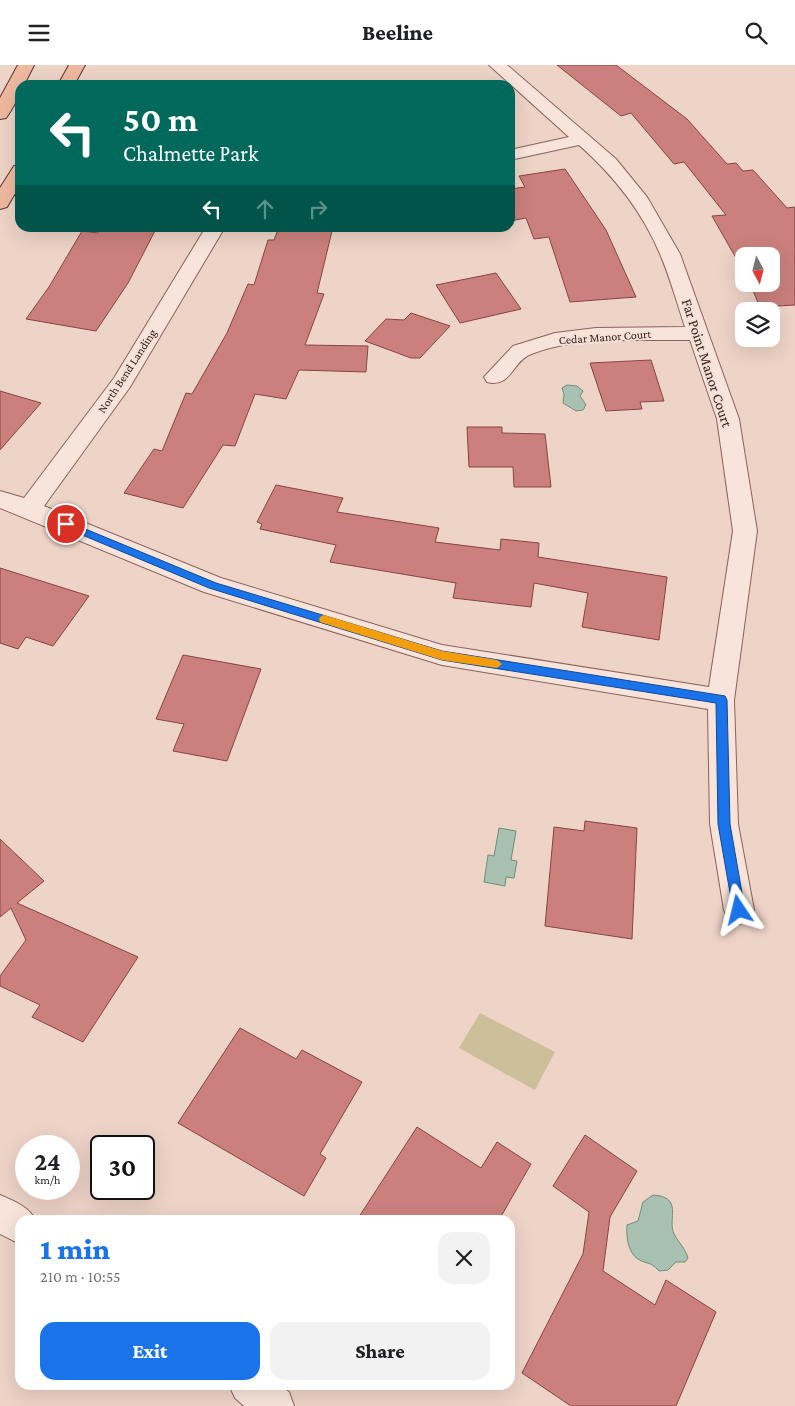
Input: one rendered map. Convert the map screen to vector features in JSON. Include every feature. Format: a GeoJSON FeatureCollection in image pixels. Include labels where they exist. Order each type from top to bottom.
{"type":"FeatureCollection","features":[{"type":"Feature","properties":{"kind":"main road"},"geometry":{"type":"LineString","coordinates":[[18,80],[26,65]]}},
{"type":"Feature","properties":{"kind":"main road"},"geometry":{"type":"LineString","coordinates":[[69,80],[77,65]]}},
{"type":"Feature","properties":{"kind":"main road"},"geometry":{"type":"LineString","coordinates":[[0,114],[15,86]]}},
{"type":"Feature","properties":{"kind":"main road"},"geometry":{"type":"LineString","coordinates":[[0,203],[15,178]]}},
{"type":"Feature","properties":{"kind":"street","name":"Far Point Manor Court"},"geometry":{"type":"LineString","coordinates":[[497,65],[514,80]]}},
{"type":"Feature","properties":{"kind":"street","name":"Far Point Manor Court"},"geometry":{"type":"LineString","coordinates":[[515,81],[610,163],[638,197],[670,255],[728,419],[745,531],[721,700],[724,824],[739,910]]}},
{"type":"Feature","properties":{"kind":"street"},"geometry":{"type":"LineString","coordinates":[[515,154],[582,139]]}},
{"type":"Feature","properties":{"kind":"street","name":"North Bend Landing"},"geometry":{"type":"LineString","coordinates":[[30,509],[122,382],[213,232]]}},
{"type":"Feature","properties":{"kind":"street","name":"Cedar Manor Court"},"geometry":{"type":"LineString","coordinates":[[495,377],[520,351],[555,340],[596,335],[698,333]]}},
{"type":"Feature","properties":{"kind":"street"},"geometry":{"type":"LineString","coordinates":[[0,499],[30,509],[213,585],[442,655],[721,700]]}},
{"type":"Feature","properties":{"kind":"street"},"geometry":{"type":"LineString","coordinates":[[0,1213],[15,1223]]}},
{"type":"Feature","properties":{"kind":"street"},"geometry":{"type":"LineString","coordinates":[[254,1390],[275,1406]]}},
{"type":"Feature","properties":{"kind":"shaded area"},"geometry":{"type":"Polygon","coordinates":[[[567,385],[577,386],[583,391],[580,396],[586,405],[583,410],[576,411],[563,403],[564,394],[562,388],[567,385]]]}},
{"type":"Feature","properties":{"kind":"shaded area"},"geometry":{"type":"Polygon","coordinates":[[[499,828],[516,831],[511,860],[517,861],[514,878],[506,877],[505,886],[484,882],[488,855],[494,856],[499,828]]]}},
{"type":"Feature","properties":{"kind":"shaded area"},"geometry":{"type":"Polygon","coordinates":[[[480,1013],[555,1052],[535,1090],[459,1048],[480,1013]]]}},
{"type":"Feature","properties":{"kind":"shaded area"},"geometry":{"type":"Polygon","coordinates":[[[653,1195],[663,1197],[671,1204],[672,1228],[688,1258],[685,1262],[676,1262],[668,1270],[659,1271],[653,1265],[641,1261],[632,1253],[628,1244],[627,1225],[638,1221],[643,1202],[653,1195]]]}},
{"type":"Feature","properties":{"kind":"building"},"geometry":{"type":"Polygon","coordinates":[[[557,65],[616,65],[687,119],[727,164],[736,163],[743,171],[753,170],[787,208],[795,207],[795,305],[780,306],[780,302],[758,302],[754,293],[780,293],[780,247],[735,247],[735,256],[712,216],[726,215],[684,162],[674,164],[631,113],[621,116],[557,65]]]}},
{"type":"Feature","properties":{"kind":"building"},"geometry":{"type":"Polygon","coordinates":[[[565,169],[606,230],[636,297],[570,302],[549,237],[534,239],[526,218],[515,220],[515,188],[525,187],[519,176],[565,169]]]}},
{"type":"Feature","properties":{"kind":"building"},"geometry":{"type":"Polygon","coordinates":[[[81,232],[154,232],[128,283],[96,331],[26,319],[49,287],[81,232]]]}},
{"type":"Feature","properties":{"kind":"building"},"geometry":{"type":"Polygon","coordinates":[[[277,232],[332,232],[317,293],[324,294],[305,345],[368,346],[366,372],[299,370],[286,399],[255,394],[235,446],[223,445],[183,508],[124,493],[154,449],[162,451],[186,393],[192,394],[227,333],[248,284],[254,285],[268,240],[274,240],[277,232]]]}},
{"type":"Feature","properties":{"kind":"building"},"geometry":{"type":"Polygon","coordinates":[[[496,273],[521,309],[460,323],[436,285],[496,273]]]}},
{"type":"Feature","properties":{"kind":"building"},"geometry":{"type":"Polygon","coordinates":[[[411,313],[450,326],[420,358],[411,358],[365,341],[386,319],[404,320],[411,313]]]}},
{"type":"Feature","properties":{"kind":"building"},"geometry":{"type":"Polygon","coordinates":[[[651,360],[664,401],[640,402],[642,409],[606,411],[590,363],[651,360]]]}},
{"type":"Feature","properties":{"kind":"building"},"geometry":{"type":"Polygon","coordinates":[[[0,391],[41,403],[0,450],[0,391]]]}},
{"type":"Feature","properties":{"kind":"building"},"geometry":{"type":"Polygon","coordinates":[[[467,427],[502,427],[502,433],[545,434],[551,487],[514,487],[513,467],[469,467],[467,427]]]}},
{"type":"Feature","properties":{"kind":"building"},"geometry":{"type":"Polygon","coordinates":[[[276,485],[343,498],[337,512],[439,528],[435,542],[500,550],[501,539],[539,543],[538,557],[667,577],[659,640],[582,627],[588,593],[534,583],[531,607],[453,598],[456,583],[330,562],[336,545],[260,529],[262,524],[257,522],[276,485]]]}},
{"type":"Feature","properties":{"kind":"building"},"geometry":{"type":"Polygon","coordinates":[[[0,568],[89,596],[53,646],[26,637],[18,649],[0,643],[0,568]]]}},
{"type":"Feature","properties":{"kind":"building"},"geometry":{"type":"Polygon","coordinates":[[[183,655],[261,669],[227,761],[173,751],[184,724],[156,719],[183,655]]]}},
{"type":"Feature","properties":{"kind":"building"},"geometry":{"type":"Polygon","coordinates":[[[585,821],[637,828],[632,939],[545,926],[554,827],[584,831],[585,821]]]}},
{"type":"Feature","properties":{"kind":"building"},"geometry":{"type":"Polygon","coordinates":[[[0,839],[44,881],[17,903],[138,957],[83,1042],[32,1017],[40,1005],[0,986],[0,976],[26,940],[11,908],[0,917],[0,839]]]}},
{"type":"Feature","properties":{"kind":"building"},"geometry":{"type":"Polygon","coordinates":[[[240,1028],[296,1059],[302,1050],[362,1082],[320,1154],[326,1158],[304,1196],[178,1123],[240,1028]]]}},
{"type":"Feature","properties":{"kind":"building"},"geometry":{"type":"Polygon","coordinates":[[[417,1127],[481,1168],[497,1142],[531,1164],[502,1215],[360,1215],[417,1127]]]}},
{"type":"Feature","properties":{"kind":"building"},"geometry":{"type":"Polygon","coordinates":[[[585,1135],[637,1171],[610,1217],[603,1271],[655,1305],[666,1280],[716,1312],[676,1406],[571,1406],[522,1373],[583,1254],[589,1212],[553,1186],[585,1135]]]}},
{"type":"Feature","properties":{"kind":"slow traffic"},"geometry":{"type":"LineString","coordinates":[[324,619],[442,655],[497,664]]}},
{"type":"Feature","properties":{"kind":"route"},"geometry":{"type":"LineString","coordinates":[[66,524],[213,585],[442,655],[721,700],[724,824],[739,910]]}}]}
